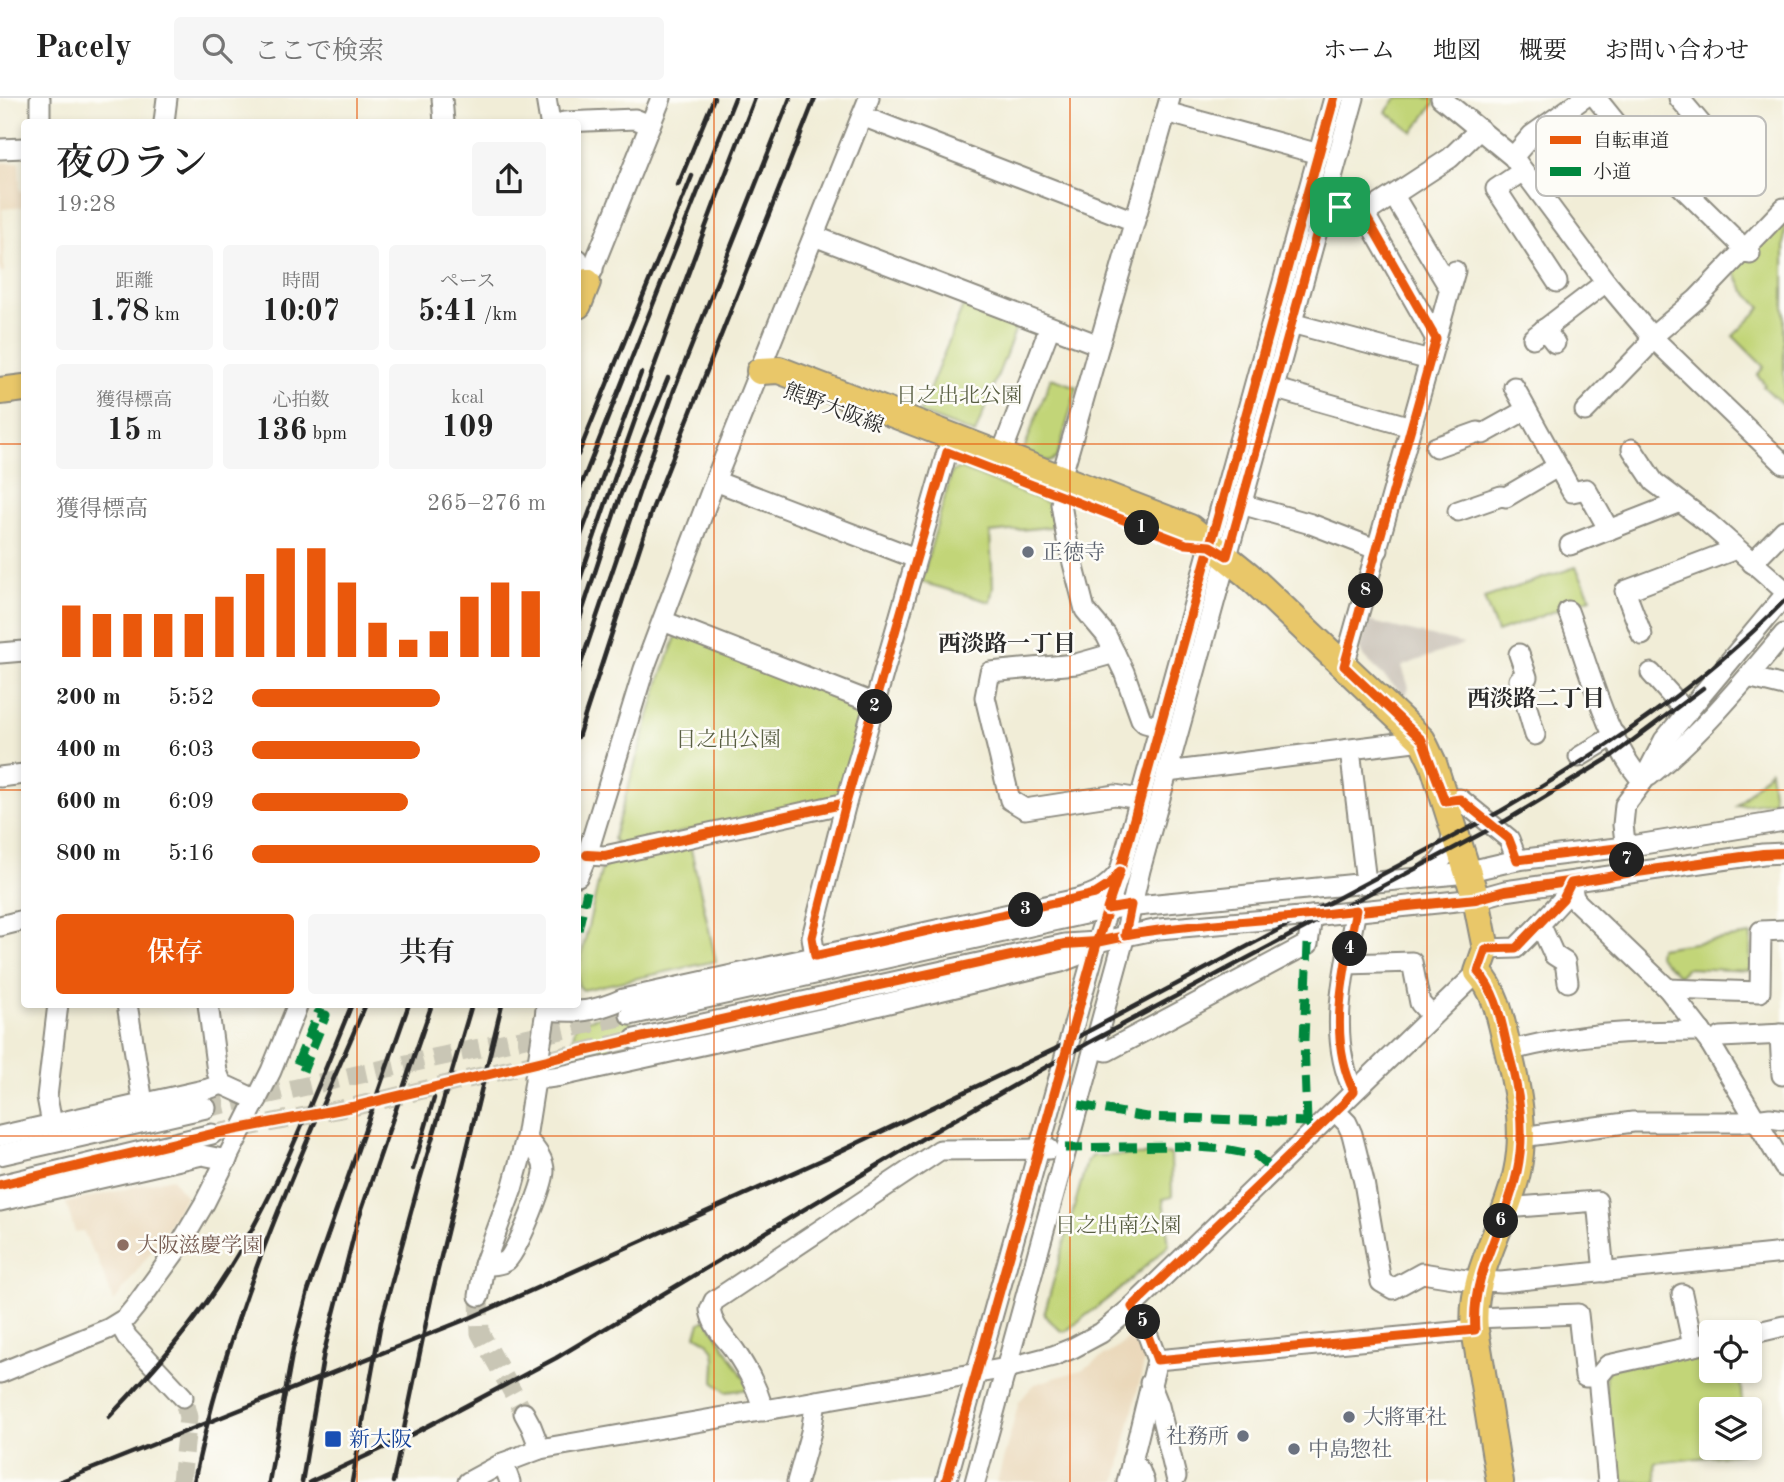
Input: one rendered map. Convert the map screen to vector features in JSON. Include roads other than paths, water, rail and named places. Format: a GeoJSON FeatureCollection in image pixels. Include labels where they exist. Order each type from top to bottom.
{"type":"FeatureCollection","features":[{"type":"Feature","properties":{"kind":"main road","name":"熊野大阪線"},"geometry":{"type":"LineString","coordinates":[[760,371],[779,370],[950,445],[1062,488],[1190,528],[1422,740],[1445,801],[1476,899],[1482,960],[1494,995],[1520,1103],[1521,1137],[1517,1174],[1478,1281],[1475,1324],[1500,1482]]}},
{"type":"Feature","properties":{"kind":"main road"},"geometry":{"type":"LineString","coordinates":[[0,391],[21,388]]}},
{"type":"Feature","properties":{"kind":"main road","name":"熊野大阪線"},"geometry":{"type":"LineString","coordinates":[[950,445],[1001,456],[1062,488]]}},
{"type":"Feature","properties":{"kind":"street"},"geometry":{"type":"LineString","coordinates":[[40,98],[40,119]]}},
{"type":"Feature","properties":{"kind":"street"},"geometry":{"type":"LineString","coordinates":[[164,119],[167,98]]}},
{"type":"Feature","properties":{"kind":"street"},"geometry":{"type":"LineString","coordinates":[[442,98],[444,119]]}},
{"type":"Feature","properties":{"kind":"street"},"geometry":{"type":"LineString","coordinates":[[546,98],[550,119]]}},
{"type":"Feature","properties":{"kind":"street"},"geometry":{"type":"LineString","coordinates":[[584,279],[661,98]]}},
{"type":"Feature","properties":{"kind":"street"},"geometry":{"type":"LineString","coordinates":[[975,1482],[1125,935],[1167,772],[1218,551],[1334,98]]}},
{"type":"Feature","properties":{"kind":"street"},"geometry":{"type":"LineString","coordinates":[[946,1482],[1160,727],[1218,551],[1241,504],[1353,98]]}},
{"type":"Feature","properties":{"kind":"street"},"geometry":{"type":"LineString","coordinates":[[1441,98],[1518,164],[1536,188]]}},
{"type":"Feature","properties":{"kind":"street"},"geometry":{"type":"LineString","coordinates":[[1559,105],[1584,98]]}},
{"type":"Feature","properties":{"kind":"street"},"geometry":{"type":"LineString","coordinates":[[1596,98],[1611,116]]}},
{"type":"Feature","properties":{"kind":"street"},"geometry":{"type":"LineString","coordinates":[[1679,98],[1694,116]]}},
{"type":"Feature","properties":{"kind":"street"},"geometry":{"type":"LineString","coordinates":[[1160,727],[1145,723],[1141,719],[1106,635],[1084,610],[1061,503],[1062,488],[1134,221],[1168,105],[1319,154]]}},
{"type":"Feature","properties":{"kind":"street"},"geometry":{"type":"LineString","coordinates":[[581,869],[644,669],[715,481],[866,107],[1134,221]]}},
{"type":"Feature","properties":{"kind":"street"},"geometry":{"type":"LineString","coordinates":[[581,121],[635,119],[650,125]]}},
{"type":"Feature","properties":{"kind":"street"},"geometry":{"type":"LineString","coordinates":[[1325,203],[1369,211],[1450,158],[1480,129]]}},
{"type":"Feature","properties":{"kind":"street"},"geometry":{"type":"LineString","coordinates":[[1536,131],[1518,164],[1496,188],[1557,282]]}},
{"type":"Feature","properties":{"kind":"street"},"geometry":{"type":"LineString","coordinates":[[0,149],[21,148]]}},
{"type":"Feature","properties":{"kind":"street"},"geometry":{"type":"LineString","coordinates":[[1344,666],[1452,280],[1394,196]]}},
{"type":"Feature","properties":{"kind":"street"},"geometry":{"type":"LineString","coordinates":[[1542,196],[1606,282],[1652,337],[1784,464]]}},
{"type":"Feature","properties":{"kind":"street"},"geometry":{"type":"LineString","coordinates":[[1691,196],[1747,251]]}},
{"type":"Feature","properties":{"kind":"street"},"geometry":{"type":"LineString","coordinates":[[1585,411],[1644,350],[1652,337],[1747,251],[1784,208]]}},
{"type":"Feature","properties":{"kind":"street"},"geometry":{"type":"LineString","coordinates":[[1363,211],[1436,339]]}},
{"type":"Feature","properties":{"kind":"street"},"geometry":{"type":"LineString","coordinates":[[814,236],[1100,345]]}},
{"type":"Feature","properties":{"kind":"street"},"geometry":{"type":"LineString","coordinates":[[1544,337],[1606,282]]}},
{"type":"Feature","properties":{"kind":"street"},"geometry":{"type":"LineString","coordinates":[[1292,323],[1430,360]]}},
{"type":"Feature","properties":{"kind":"street"},"geometry":{"type":"LineString","coordinates":[[1001,456],[1050,327]]}},
{"type":"Feature","properties":{"kind":"street"},"geometry":{"type":"LineString","coordinates":[[1514,387],[1572,492],[1586,489],[1609,530]]}},
{"type":"Feature","properties":{"kind":"street"},"geometry":{"type":"LineString","coordinates":[[1273,388],[1411,427]]}},
{"type":"Feature","properties":{"kind":"street"},"geometry":{"type":"LineString","coordinates":[[1436,447],[1478,432],[1483,435],[1526,410]]}},
{"type":"Feature","properties":{"kind":"street"},"geometry":{"type":"LineString","coordinates":[[815,956],[812,937],[846,803],[950,445]]}},
{"type":"Feature","properties":{"kind":"street"},"geometry":{"type":"LineString","coordinates":[[1632,449],[1654,482],[1709,523],[1784,590]]}},
{"type":"Feature","properties":{"kind":"street"},"geometry":{"type":"LineString","coordinates":[[1458,511],[1501,496],[1506,497],[1557,467]]}},
{"type":"Feature","properties":{"kind":"street"},"geometry":{"type":"LineString","coordinates":[[715,481],[915,558]]}},
{"type":"Feature","properties":{"kind":"street"},"geometry":{"type":"LineString","coordinates":[[1570,545],[1680,502]]}},
{"type":"Feature","properties":{"kind":"street"},"geometry":{"type":"LineString","coordinates":[[1241,504],[1311,524],[1378,550]]}},
{"type":"Feature","properties":{"kind":"street"},"geometry":{"type":"LineString","coordinates":[[1752,563],[1784,530]]}},
{"type":"Feature","properties":{"kind":"street"},"geometry":{"type":"LineString","coordinates":[[1643,623],[1625,591],[1682,578],[1736,549]]}},
{"type":"Feature","properties":{"kind":"street"},"geometry":{"type":"LineString","coordinates":[[1629,873],[1625,847],[1625,805],[1643,781],[1664,740],[1784,596]]}},
{"type":"Feature","properties":{"kind":"street"},"geometry":{"type":"LineString","coordinates":[[1568,611],[1615,735],[1630,768],[1643,781]]}},
{"type":"Feature","properties":{"kind":"street"},"geometry":{"type":"LineString","coordinates":[[1643,781],[1675,755],[1748,677],[1784,633],[1764,617]]}},
{"type":"Feature","properties":{"kind":"street"},"geometry":{"type":"LineString","coordinates":[[663,621],[876,704]]}},
{"type":"Feature","properties":{"kind":"street"},"geometry":{"type":"LineString","coordinates":[[0,653],[21,656]]}},
{"type":"Feature","properties":{"kind":"street"},"geometry":{"type":"LineString","coordinates":[[1115,653],[1076,664],[990,672],[985,697],[1010,800],[1025,808],[1115,795],[1140,799]]}},
{"type":"Feature","properties":{"kind":"street"},"geometry":{"type":"LineString","coordinates":[[1520,654],[1527,677],[1519,680],[1535,735]]}},
{"type":"Feature","properties":{"kind":"street"},"geometry":{"type":"LineString","coordinates":[[1651,673],[1687,713]]}},
{"type":"Feature","properties":{"kind":"street"},"geometry":{"type":"LineString","coordinates":[[1748,677],[1784,686]]}},
{"type":"Feature","properties":{"kind":"street"},"geometry":{"type":"LineString","coordinates":[[1580,757],[1615,735]]}},
{"type":"Feature","properties":{"kind":"street"},"geometry":{"type":"LineString","coordinates":[[1167,772],[1422,740]]}},
{"type":"Feature","properties":{"kind":"street"},"geometry":{"type":"LineString","coordinates":[[1350,750],[1366,882]]}},
{"type":"Feature","properties":{"kind":"street"},"geometry":{"type":"LineString","coordinates":[[0,777],[21,774]]}},
{"type":"Feature","properties":{"kind":"street"},"geometry":{"type":"LineString","coordinates":[[1445,801],[1460,799],[1469,805],[1509,839],[1517,860]]}},
{"type":"Feature","properties":{"kind":"street"},"geometry":{"type":"LineString","coordinates":[[587,855],[605,856],[846,803]]}},
{"type":"Feature","properties":{"kind":"street"},"geometry":{"type":"LineString","coordinates":[[630,1015],[1107,909],[1418,878],[1517,860],[1625,847],[1784,821]]}},
{"type":"Feature","properties":{"kind":"street"},"geometry":{"type":"LineString","coordinates":[[1418,878],[1431,870],[1448,852],[1454,828]]}},
{"type":"Feature","properties":{"kind":"street"},"geometry":{"type":"LineString","coordinates":[[635,1039],[1065,944],[1097,942],[1159,929],[1476,899],[1505,891],[1784,853]]}},
{"type":"Feature","properties":{"kind":"street"},"geometry":{"type":"LineString","coordinates":[[552,1008],[581,1013],[600,1009],[623,999],[1095,894],[1109,885],[1120,871]]}},
{"type":"Feature","properties":{"kind":"street"},"geometry":{"type":"LineString","coordinates":[[468,1482],[503,1463],[540,1449],[1006,1368],[1053,1356],[1101,1333],[1132,1307],[1335,1111],[1432,1015],[1482,960],[1516,948],[1563,899],[1571,883]]}},
{"type":"Feature","properties":{"kind":"street"},"geometry":{"type":"LineString","coordinates":[[1571,883],[1574,898],[1578,903],[1668,989],[1706,1037],[1784,1167]]}},
{"type":"Feature","properties":{"kind":"street"},"geometry":{"type":"LineString","coordinates":[[1354,1091],[1344,1072],[1339,1041],[1341,997],[1356,910]]}},
{"type":"Feature","properties":{"kind":"street"},"geometry":{"type":"LineString","coordinates":[[1093,1048],[1107,1051],[1308,944],[1312,916]]}},
{"type":"Feature","properties":{"kind":"street"},"geometry":{"type":"LineString","coordinates":[[0,926],[21,921]]}},
{"type":"Feature","properties":{"kind":"street"},"geometry":{"type":"LineString","coordinates":[[1540,923],[1554,955],[1565,962],[1569,982]]}},
{"type":"Feature","properties":{"kind":"street"},"geometry":{"type":"LineString","coordinates":[[1668,989],[1760,992],[1761,931],[1784,929]]}},
{"type":"Feature","properties":{"kind":"street"},"geometry":{"type":"LineString","coordinates":[[535,1077],[561,1076],[861,1010],[1061,962],[1079,955],[1097,942]]}},
{"type":"Feature","properties":{"kind":"street"},"geometry":{"type":"LineString","coordinates":[[1347,964],[1412,962],[1420,1003],[1432,1015]]}},
{"type":"Feature","properties":{"kind":"street"},"geometry":{"type":"LineString","coordinates":[[52,1124],[47,1097],[62,1008]]}},
{"type":"Feature","properties":{"kind":"street"},"geometry":{"type":"LineString","coordinates":[[128,1008],[143,1102]]}},
{"type":"Feature","properties":{"kind":"street"},"geometry":{"type":"LineString","coordinates":[[209,1008],[217,1075],[222,1084],[257,1100]]}},
{"type":"Feature","properties":{"kind":"street"},"geometry":{"type":"LineString","coordinates":[[0,1374],[119,1323],[135,1307],[178,1248],[227,1160],[257,1100],[296,1008]]}},
{"type":"Feature","properties":{"kind":"street"},"geometry":{"type":"LineString","coordinates":[[480,1296],[484,1265],[512,1189],[526,1138],[546,1008]]}},
{"type":"Feature","properties":{"kind":"street"},"geometry":{"type":"LineString","coordinates":[[1508,1051],[1569,1037],[1603,1033],[1661,1030],[1706,1037],[1782,1034],[1782,1075]]}},
{"type":"Feature","properties":{"kind":"street"},"geometry":{"type":"LineString","coordinates":[[0,1136],[222,1084]]}},
{"type":"Feature","properties":{"kind":"street"},"geometry":{"type":"LineString","coordinates":[[0,1155],[206,1108]]}},
{"type":"Feature","properties":{"kind":"street"},"geometry":{"type":"LineString","coordinates":[[1335,1111],[1352,1134],[1364,1182],[1381,1282],[1393,1289],[1422,1273],[1501,1282],[1784,1253]]}},
{"type":"Feature","properties":{"kind":"street"},"geometry":{"type":"LineString","coordinates":[[1521,1137],[1633,1122],[1740,1122],[1784,1119]]}},
{"type":"Feature","properties":{"kind":"street"},"geometry":{"type":"LineString","coordinates":[[0,1185],[212,1133]]}},
{"type":"Feature","properties":{"kind":"street"},"geometry":{"type":"LineString","coordinates":[[484,1265],[499,1264],[511,1257],[541,1188],[543,1161],[526,1138]]}},
{"type":"Feature","properties":{"kind":"street"},"geometry":{"type":"LineString","coordinates":[[763,1410],[759,1394],[741,1362],[715,1327],[710,1310],[714,1301],[940,1150],[1065,1148]]}},
{"type":"Feature","properties":{"kind":"street"},"geometry":{"type":"LineString","coordinates":[[0,1201],[202,1155],[227,1160]]}},
{"type":"Feature","properties":{"kind":"street"},"geometry":{"type":"LineString","coordinates":[[1507,1205],[1518,1207],[1597,1201],[1604,1272]]}},
{"type":"Feature","properties":{"kind":"street"},"geometry":{"type":"LineString","coordinates":[[1682,1294],[1699,1336]]}},
{"type":"Feature","properties":{"kind":"street"},"geometry":{"type":"LineString","coordinates":[[1127,1482],[1157,1360],[1144,1325],[1132,1307]]}},
{"type":"Feature","properties":{"kind":"street"},"geometry":{"type":"LineString","coordinates":[[1157,1360],[1578,1314],[1585,1377],[1598,1377]]}},
{"type":"Feature","properties":{"kind":"street"},"geometry":{"type":"LineString","coordinates":[[119,1323],[127,1337],[183,1397]]}},
{"type":"Feature","properties":{"kind":"street"},"geometry":{"type":"LineString","coordinates":[[1762,1331],[1784,1326]]}},
{"type":"Feature","properties":{"kind":"street"},"geometry":{"type":"LineString","coordinates":[[1608,1482],[1598,1377],[1608,1365],[1699,1345]]}},
{"type":"Feature","properties":{"kind":"street"},"geometry":{"type":"LineString","coordinates":[[1150,1383],[1159,1406],[1176,1477]]}},
{"type":"Feature","properties":{"kind":"street"},"geometry":{"type":"LineString","coordinates":[[797,1482],[811,1432],[816,1401]]}},
{"type":"Feature","properties":{"kind":"street"},"geometry":{"type":"LineString","coordinates":[[524,1413],[540,1449]]}},
{"type":"Feature","properties":{"kind":"street"},"geometry":{"type":"LineString","coordinates":[[1132,1460],[1144,1482]]}},
{"type":"Feature","properties":{"kind":"street"},"geometry":{"type":"LineString","coordinates":[[503,1463],[510,1482]]}},
{"type":"Feature","properties":{"kind":"tunnel"},"geometry":{"type":"LineString","coordinates":[[206,1108],[630,1015]]}},
{"type":"Feature","properties":{"kind":"tunnel"},"geometry":{"type":"LineString","coordinates":[[212,1134],[352,1107],[635,1039]]}},
{"type":"Feature","properties":{"kind":"tunnel"},"geometry":{"type":"LineString","coordinates":[[479,1296],[480,1333],[524,1413]]}},
{"type":"Feature","properties":{"kind":"tunnel"},"geometry":{"type":"LineString","coordinates":[[181,1482],[188,1417],[183,1397]]}},
{"type":"Feature","properties":{"kind":"railway"},"geometry":{"type":"LineString","coordinates":[[678,185],[714,98]]}},
{"type":"Feature","properties":{"kind":"railway"},"geometry":{"type":"LineString","coordinates":[[581,485],[735,98]]}},
{"type":"Feature","properties":{"kind":"railway"},"geometry":{"type":"LineString","coordinates":[[581,576],[708,219],[755,98]]}},
{"type":"Feature","properties":{"kind":"railway"},"geometry":{"type":"LineString","coordinates":[[581,663],[674,390],[790,98]]}},
{"type":"Feature","properties":{"kind":"railway"},"geometry":{"type":"LineString","coordinates":[[581,728],[653,507],[815,98]]}},
{"type":"Feature","properties":{"kind":"railway"},"geometry":{"type":"LineString","coordinates":[[581,448],[692,176]]}},
{"type":"Feature","properties":{"kind":"railway"},"geometry":{"type":"LineString","coordinates":[[581,535],[641,373]]}},
{"type":"Feature","properties":{"kind":"railway"},"geometry":{"type":"LineString","coordinates":[[581,615],[619,499],[668,378]]}},
{"type":"Feature","properties":{"kind":"railway"},"geometry":{"type":"LineString","coordinates":[[59,1482],[472,1317],[824,1159],[1055,1049],[1501,811],[1539,788],[1614,741],[1685,689],[1720,661],[1784,601]]}},
{"type":"Feature","properties":{"kind":"railway"},"geometry":{"type":"LineString","coordinates":[[310,1482],[407,1437],[556,1358],[945,1125],[1088,1043],[1507,820],[1609,758],[1703,688]]}},
{"type":"Feature","properties":{"kind":"railway"},"geometry":{"type":"LineString","coordinates":[[109,1417],[189,1326],[230,1267],[265,1204],[296,1138],[350,1008]]}},
{"type":"Feature","properties":{"kind":"railway"},"geometry":{"type":"LineString","coordinates":[[194,1482],[208,1419],[245,1298],[291,1180],[364,1008]]}},
{"type":"Feature","properties":{"kind":"railway"},"geometry":{"type":"LineString","coordinates":[[269,1482],[293,1349],[308,1291],[408,1008]]}},
{"type":"Feature","properties":{"kind":"railway"},"geometry":{"type":"LineString","coordinates":[[302,1482],[324,1352],[357,1223],[431,1008]]}},
{"type":"Feature","properties":{"kind":"railway"},"geometry":{"type":"LineString","coordinates":[[352,1482],[381,1322],[471,1008]]}},
{"type":"Feature","properties":{"kind":"railway"},"geometry":{"type":"LineString","coordinates":[[393,1482],[432,1294],[501,1008]]}},
{"type":"Feature","properties":{"kind":"railway"},"geometry":{"type":"LineString","coordinates":[[413,1169],[434,1098]]}},
{"type":"Feature","properties":{"kind":"place","name":"正徳寺"},"geometry":{"type":"Point","coordinates":[1028,552]}},
{"type":"Feature","properties":{"kind":"place","name":"大阪滋慶学園"},"geometry":{"type":"Point","coordinates":[123,1245]}},
{"type":"Feature","properties":{"kind":"place","name":"大將軍社"},"geometry":{"type":"Point","coordinates":[1349,1417]}},
{"type":"Feature","properties":{"kind":"place","name":"社務所"},"geometry":{"type":"Point","coordinates":[1243,1436]}},
{"type":"Feature","properties":{"kind":"place","name":"新大阪"},"geometry":{"type":"Point","coordinates":[333,1439]}},
{"type":"Feature","properties":{"kind":"place","name":"中島惣社"},"geometry":{"type":"Point","coordinates":[1294,1449]}},
{"type":"Feature","properties":{"kind":"district","name":"西淡路一丁目"},"geometry":{"type":"Point","coordinates":[1007,643]}},
{"type":"Feature","properties":{"kind":"district","name":"西淡路二丁目"},"geometry":{"type":"Point","coordinates":[1536,698]}},
{"type":"Feature","properties":{"kind":"park label","name":"日之出北公園"},"geometry":{"type":"Point","coordinates":[959,395]}},
{"type":"Feature","properties":{"kind":"park label","name":"日之出公園"},"geometry":{"type":"Point","coordinates":[728,739]}},
{"type":"Feature","properties":{"kind":"park label","name":"日之出南公園"},"geometry":{"type":"Point","coordinates":[1118,1225]}}]}
